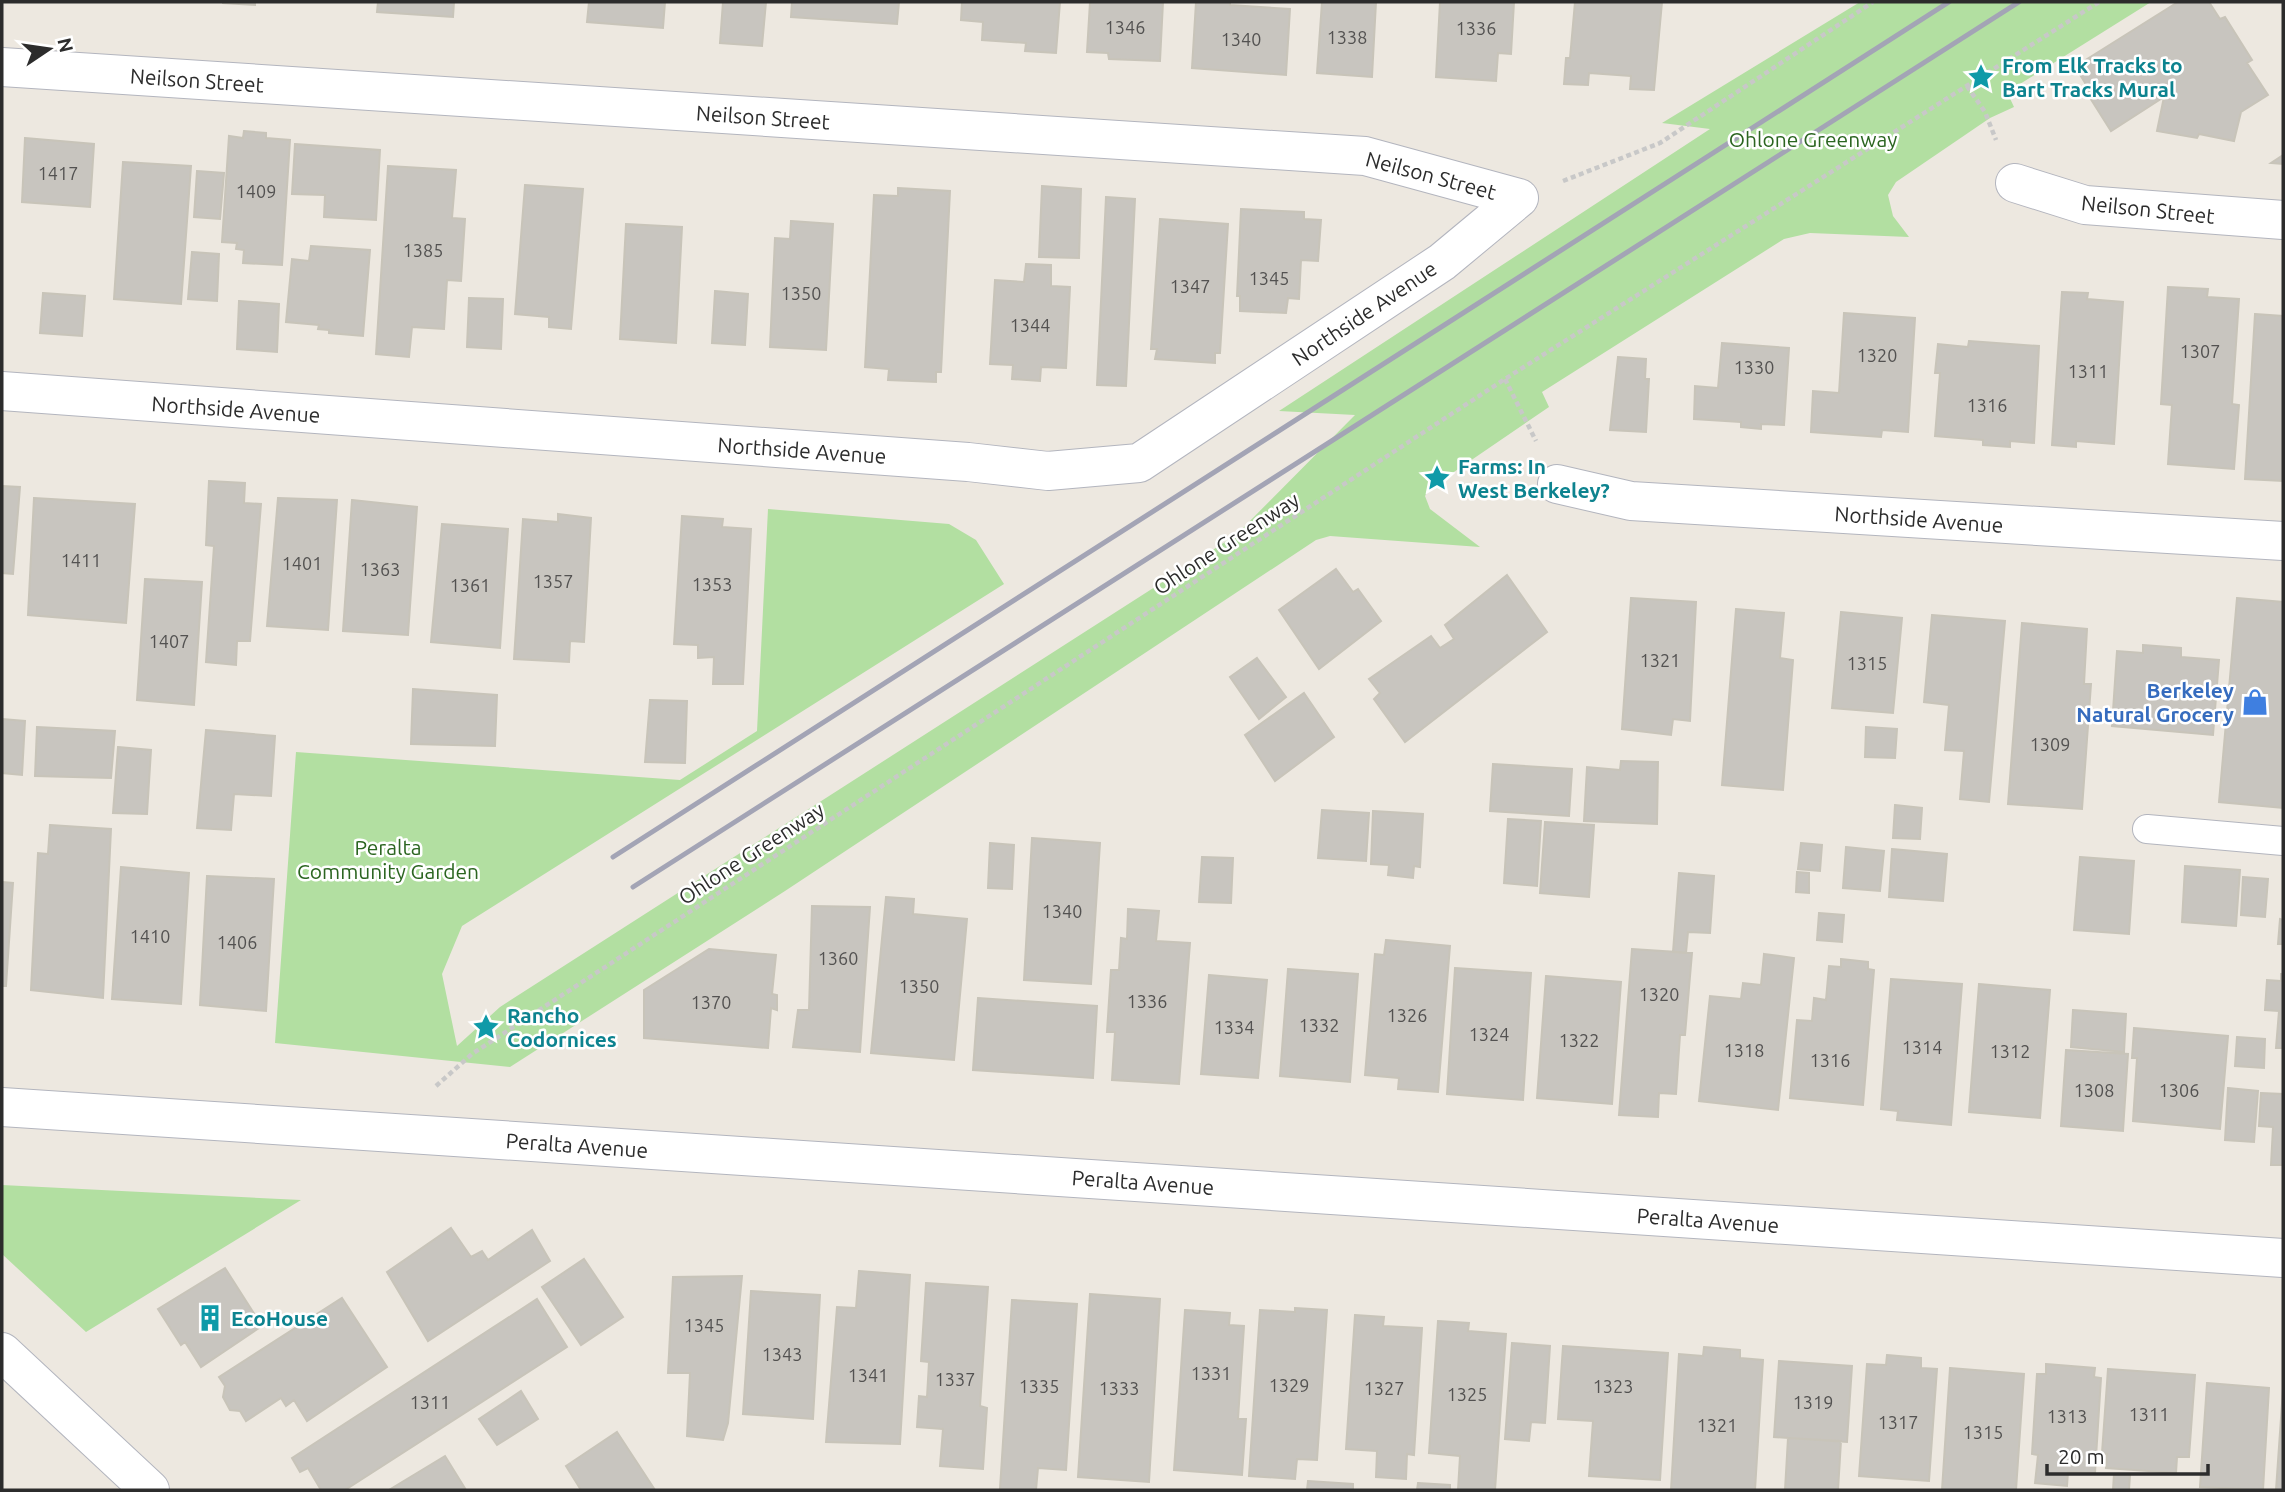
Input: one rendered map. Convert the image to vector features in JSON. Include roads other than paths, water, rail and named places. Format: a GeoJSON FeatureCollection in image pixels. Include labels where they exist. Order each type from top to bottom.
{"type":"FeatureCollection","features":[{"type":"Feature","properties":{"kind":"street","name":"Neilson Street"},"geometry":{"type":"LineString","coordinates":[[2,67],[1365,156],[1519,198]]}},
{"type":"Feature","properties":{"kind":"street","name":"Neilson Street"},"geometry":{"type":"LineString","coordinates":[[2015,183],[2085,205],[2283,220]]}},
{"type":"Feature","properties":{"kind":"street","name":"Northside Avenue"},"geometry":{"type":"LineString","coordinates":[[2,391],[968,462],[1048,471],[1139,463],[1442,262],[1519,198]]}},
{"type":"Feature","properties":{"kind":"street","name":"Northside Avenue"},"geometry":{"type":"LineString","coordinates":[[1557,484],[1631,501],[2283,541]]}},
{"type":"Feature","properties":{"kind":"street","name":"Peralta Avenue"},"geometry":{"type":"LineString","coordinates":[[2,1107],[2283,1258]]}},
{"type":"Feature","properties":{"kind":"street"},"geometry":{"type":"LineString","coordinates":[[2,1353],[150,1490]]}},
{"type":"Feature","properties":{"kind":"lane"},"geometry":{"type":"LineString","coordinates":[[2147,829],[2283,841]]}},
{"type":"Feature","properties":{"kind":"railway"},"geometry":{"type":"LineString","coordinates":[[613,857],[1949,2]]}},
{"type":"Feature","properties":{"kind":"railway"},"geometry":{"type":"LineString","coordinates":[[633,887],[2019,2]]}},
{"type":"Feature","properties":{"kind":"place","name":"From Elk Tracks to Bart Tracks Mural"},"geometry":{"type":"Point","coordinates":[1981,77]}},
{"type":"Feature","properties":{"kind":"place","name":"Farms: In West Berkeley?"},"geometry":{"type":"Point","coordinates":[1437,478]}},
{"type":"Feature","properties":{"kind":"place","name":"Berkeley Natural Grocery"},"geometry":{"type":"Point","coordinates":[2255,702]}},
{"type":"Feature","properties":{"kind":"place","name":"Rancho Codornices"},"geometry":{"type":"Point","coordinates":[486,1027]}},
{"type":"Feature","properties":{"kind":"place","name":"EcoHouse"},"geometry":{"type":"Point","coordinates":[210,1318]}},
{"type":"Feature","properties":{"kind":"park label","name":"Ohlone Greenway"},"geometry":{"type":"Point","coordinates":[1813,139]}},
{"type":"Feature","properties":{"kind":"park label","name":"Peralta Community Garden"},"geometry":{"type":"Point","coordinates":[388,859]}}]}
